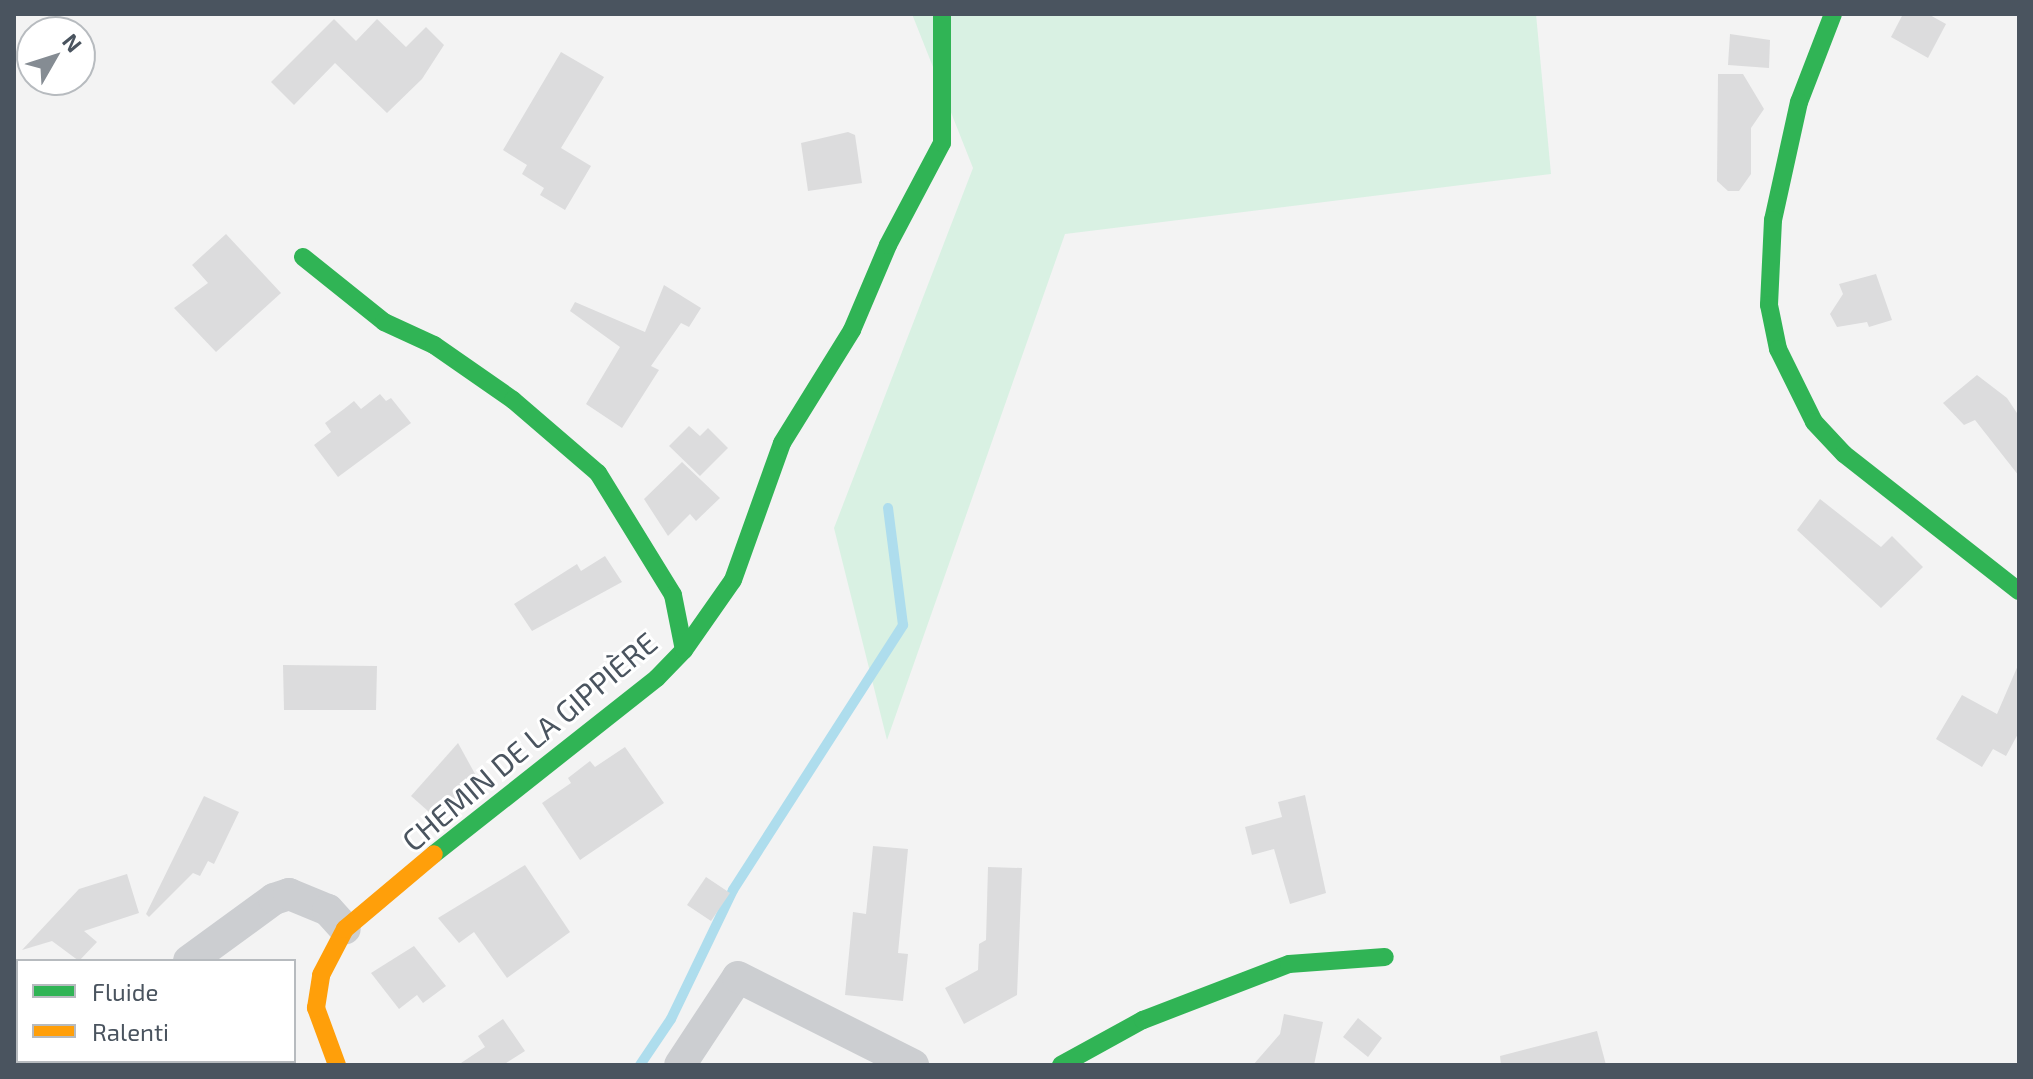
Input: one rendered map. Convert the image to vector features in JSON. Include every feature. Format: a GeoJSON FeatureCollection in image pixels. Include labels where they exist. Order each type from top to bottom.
{"type":"FeatureCollection","features":[{"type":"Feature","properties":{"kind":"street"},"geometry":{"type":"LineString","coordinates":[[684,650],[733,580],[782,443],[852,330],[888,245],[942,143],[946,81],[942,14]]}},
{"type":"Feature","properties":{"kind":"street"},"geometry":{"type":"LineString","coordinates":[[1833,14],[1799,102],[1773,220],[1769,305],[1778,349],[1814,422],[1844,454],[2019,591]]}},
{"type":"Feature","properties":{"kind":"street","name":"CHEMIN DE LA GIPPIÈRE"},"geometry":{"type":"LineString","coordinates":[[303,257],[384,322],[434,345],[513,400],[598,473],[673,595],[684,650],[657,678],[506,794],[345,929],[321,975],[316,1008],[337,1065]]}},
{"type":"Feature","properties":{"kind":"street"},"geometry":{"type":"LineString","coordinates":[[192,959],[274,899],[289,894],[328,910],[345,929]]}},
{"type":"Feature","properties":{"kind":"street"},"geometry":{"type":"LineString","coordinates":[[1061,1065],[1143,1020],[1289,964],[1385,957]]}},
{"type":"Feature","properties":{"kind":"street"},"geometry":{"type":"LineString","coordinates":[[680,1065],[738,977],[913,1065]]}},
{"type":"Feature","properties":{"kind":"green space"},"geometry":{"type":"Polygon","coordinates":[[[912,14],[1536,14],[1551,174],[1065,234],[887,740],[834,528],[973,168],[912,14]]]}},
{"type":"Feature","properties":{"kind":"building"},"geometry":{"type":"Polygon","coordinates":[[[1903,14],[1928,14],[1946,24],[1928,58],[1891,37],[1903,14]]]}},
{"type":"Feature","properties":{"kind":"building"},"geometry":{"type":"Polygon","coordinates":[[[334,19],[356,41],[377,19],[406,47],[426,27],[444,45],[422,79],[387,113],[335,63],[294,105],[271,82],[334,19]]]}},
{"type":"Feature","properties":{"kind":"building"},"geometry":{"type":"Polygon","coordinates":[[[1730,34],[1770,40],[1769,68],[1728,65],[1730,34]]]}},
{"type":"Feature","properties":{"kind":"building"},"geometry":{"type":"Polygon","coordinates":[[[561,52],[604,77],[561,148],[591,166],[565,210],[540,195],[544,188],[522,174],[527,165],[503,150],[561,52]]]}},
{"type":"Feature","properties":{"kind":"building"},"geometry":{"type":"Polygon","coordinates":[[[1718,74],[1743,74],[1764,109],[1751,128],[1751,174],[1739,191],[1728,191],[1717,181],[1718,74]]]}},
{"type":"Feature","properties":{"kind":"building"},"geometry":{"type":"Polygon","coordinates":[[[848,132],[855,135],[862,183],[808,191],[801,143],[848,132]]]}},
{"type":"Feature","properties":{"kind":"building"},"geometry":{"type":"Polygon","coordinates":[[[226,234],[281,293],[216,352],[174,308],[208,283],[192,265],[226,234]]]}},
{"type":"Feature","properties":{"kind":"building"},"geometry":{"type":"Polygon","coordinates":[[[1876,274],[1892,320],[1869,327],[1867,322],[1837,327],[1830,314],[1843,294],[1839,284],[1876,274]]]}},
{"type":"Feature","properties":{"kind":"building"},"geometry":{"type":"Polygon","coordinates":[[[664,285],[701,308],[689,327],[681,323],[651,366],[659,370],[622,428],[586,404],[620,347],[570,311],[575,302],[645,332],[664,285]]]}},
{"type":"Feature","properties":{"kind":"building"},"geometry":{"type":"Polygon","coordinates":[[[1977,375],[2007,398],[2019,416],[2019,476],[1975,420],[1964,425],[1943,403],[1977,375]]]}},
{"type":"Feature","properties":{"kind":"building"},"geometry":{"type":"Polygon","coordinates":[[[380,394],[386,401],[391,398],[411,423],[338,477],[314,445],[331,432],[325,423],[354,401],[361,409],[380,394]]]}},
{"type":"Feature","properties":{"kind":"building"},"geometry":{"type":"Polygon","coordinates":[[[689,426],[700,436],[708,428],[728,448],[700,476],[669,446],[689,426]]]}},
{"type":"Feature","properties":{"kind":"building"},"geometry":{"type":"Polygon","coordinates":[[[682,462],[720,498],[696,521],[690,514],[668,536],[644,499],[682,462]]]}},
{"type":"Feature","properties":{"kind":"building"},"geometry":{"type":"Polygon","coordinates":[[[1820,499],[1881,547],[1892,536],[1923,567],[1881,608],[1797,530],[1820,499]]]}},
{"type":"Feature","properties":{"kind":"building"},"geometry":{"type":"Polygon","coordinates":[[[605,556],[622,582],[532,631],[514,604],[577,564],[581,571],[605,556]]]}},
{"type":"Feature","properties":{"kind":"building"},"geometry":{"type":"Polygon","coordinates":[[[2019,663],[2019,732],[2006,756],[1993,749],[1982,767],[1936,739],[1962,695],[1997,714],[2019,663]]]}},
{"type":"Feature","properties":{"kind":"building"},"geometry":{"type":"Polygon","coordinates":[[[283,665],[377,666],[376,710],[284,710],[283,665]]]}},
{"type":"Feature","properties":{"kind":"building"},"geometry":{"type":"Polygon","coordinates":[[[458,743],[480,783],[437,819],[411,796],[458,743]]]}},
{"type":"Feature","properties":{"kind":"building"},"geometry":{"type":"Polygon","coordinates":[[[625,747],[664,803],[580,860],[542,803],[571,783],[568,778],[590,761],[595,767],[625,747]]]}},
{"type":"Feature","properties":{"kind":"building"},"geometry":{"type":"Polygon","coordinates":[[[1305,795],[1326,893],[1290,904],[1274,849],[1252,855],[1245,827],[1282,817],[1278,802],[1305,795]]]}},
{"type":"Feature","properties":{"kind":"building"},"geometry":{"type":"Polygon","coordinates":[[[204,796],[239,812],[214,864],[208,861],[200,876],[193,873],[149,917],[146,914],[204,796]]]}},
{"type":"Feature","properties":{"kind":"building"},"geometry":{"type":"Polygon","coordinates":[[[873,846],[908,849],[898,953],[908,954],[903,1001],[845,995],[853,912],[866,914],[873,846]]]}},
{"type":"Feature","properties":{"kind":"building"},"geometry":{"type":"Polygon","coordinates":[[[525,865],[570,932],[507,978],[474,932],[459,943],[438,918],[525,865]]]}},
{"type":"Feature","properties":{"kind":"building"},"geometry":{"type":"Polygon","coordinates":[[[988,867],[1022,868],[1017,995],[964,1024],[945,988],[978,970],[979,944],[986,940],[988,867]]]}},
{"type":"Feature","properties":{"kind":"building"},"geometry":{"type":"Polygon","coordinates":[[[127,874],[139,913],[84,931],[97,942],[81,959],[76,959],[52,941],[22,950],[79,889],[127,874]]]}},
{"type":"Feature","properties":{"kind":"building"},"geometry":{"type":"Polygon","coordinates":[[[706,877],[730,893],[711,921],[687,905],[706,877]]]}},
{"type":"Feature","properties":{"kind":"building"},"geometry":{"type":"Polygon","coordinates":[[[414,946],[446,986],[423,1003],[417,995],[399,1009],[371,973],[414,946]]]}},
{"type":"Feature","properties":{"kind":"building"},"geometry":{"type":"Polygon","coordinates":[[[1284,1014],[1323,1022],[1314,1065],[1253,1065],[1280,1034],[1284,1014]]]}},
{"type":"Feature","properties":{"kind":"building"},"geometry":{"type":"Polygon","coordinates":[[[1358,1018],[1382,1038],[1368,1057],[1343,1037],[1358,1018]]]}},
{"type":"Feature","properties":{"kind":"building"},"geometry":{"type":"Polygon","coordinates":[[[503,1019],[525,1051],[503,1065],[458,1065],[485,1047],[478,1036],[503,1019]]]}},
{"type":"Feature","properties":{"kind":"building"},"geometry":{"type":"Polygon","coordinates":[[[1597,1031],[1606,1065],[1501,1065],[1500,1056],[1597,1031]]]}},
{"type":"Feature","properties":{"kind":"waterway"},"geometry":{"type":"LineString","coordinates":[[640,1065],[671,1019],[733,890],[903,625],[888,508]]}},
{"type":"Feature","properties":{"kind":"traffic: fast"},"geometry":{"type":"LineString","coordinates":[[684,650],[733,580],[782,443],[852,330],[888,245],[942,143],[942,14]]}},
{"type":"Feature","properties":{"kind":"traffic: fast"},"geometry":{"type":"LineString","coordinates":[[1833,14],[1799,102],[1773,220],[1769,305],[1778,349],[1814,422],[1844,454],[2019,591]]}},
{"type":"Feature","properties":{"kind":"traffic: fast"},"geometry":{"type":"LineString","coordinates":[[303,257],[384,322],[434,345],[513,400],[598,473],[673,595],[684,650],[657,678],[434,854]]}},
{"type":"Feature","properties":{"kind":"traffic: fast"},"geometry":{"type":"LineString","coordinates":[[1061,1065],[1143,1020],[1289,964],[1385,957]]}},
{"type":"Feature","properties":{"kind":"traffic: slow"},"geometry":{"type":"LineString","coordinates":[[337,1065],[316,1008],[321,975],[345,929],[434,854]]}}]}
